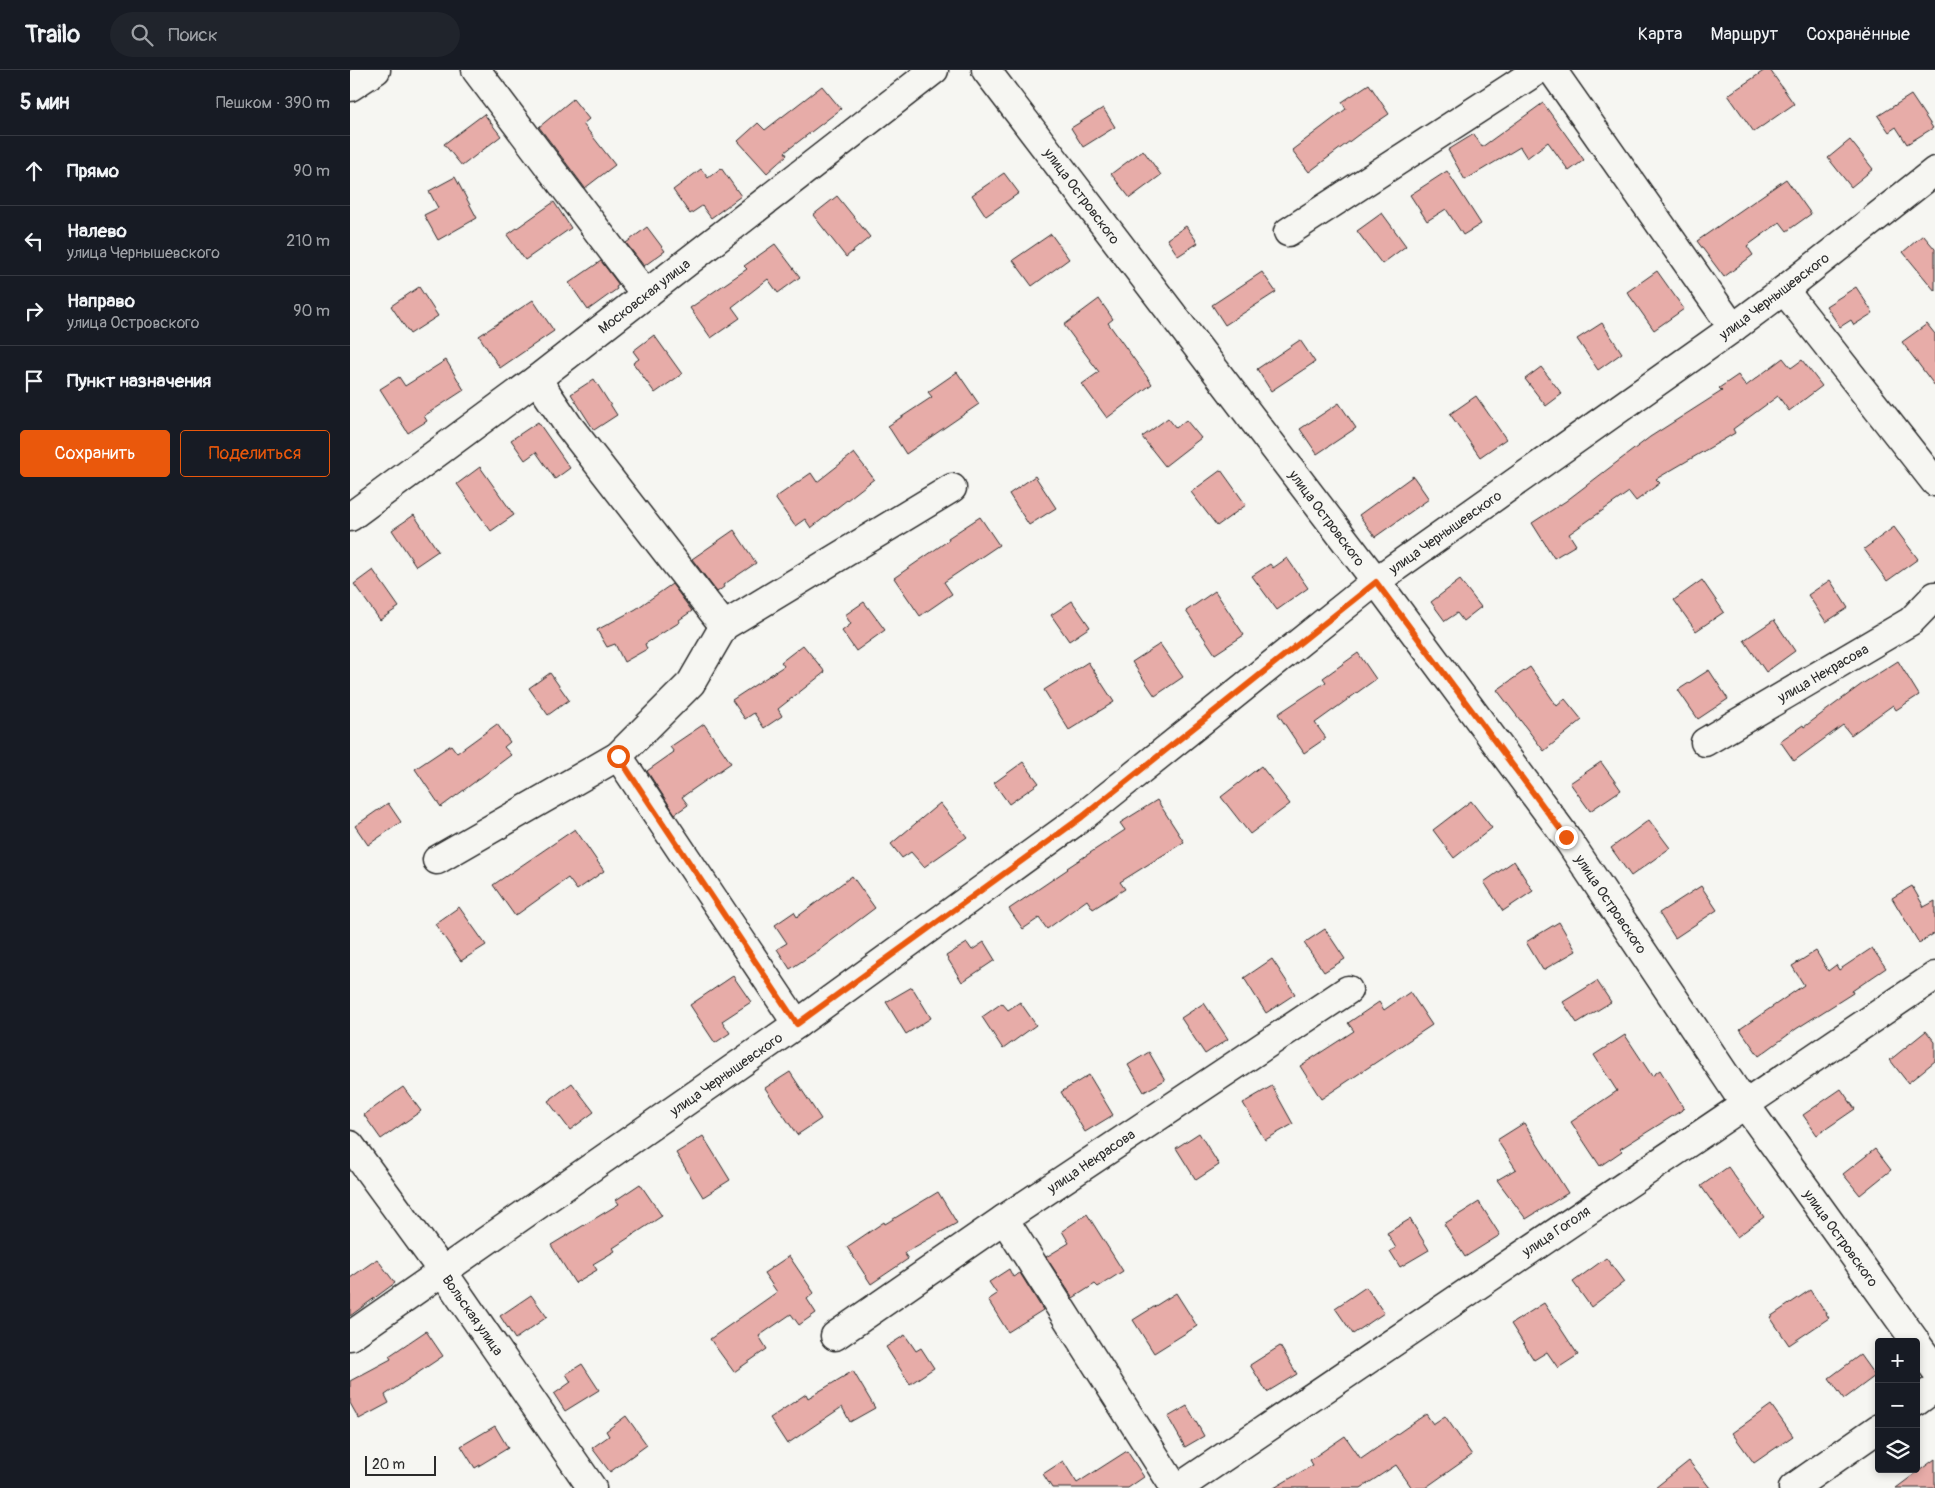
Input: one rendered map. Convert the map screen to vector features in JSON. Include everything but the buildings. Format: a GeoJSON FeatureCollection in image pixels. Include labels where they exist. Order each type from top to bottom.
{"type":"FeatureCollection","features":[{"type":"Feature","properties":{"kind":"street"},"geometry":{"type":"LineString","coordinates":[[350,86],[376,70]]}},
{"type":"Feature","properties":{"kind":"street"},"geometry":{"type":"LineString","coordinates":[[476,70],[646,295]]}},
{"type":"Feature","properties":{"kind":"street","name":"Московская улица"},"geometry":{"type":"LineString","coordinates":[[350,517],[537,379],[934,70]]}},
{"type":"Feature","properties":{"kind":"street","name":"улица Островского"},"geometry":{"type":"LineString","coordinates":[[986,70],[1376,582],[1566,837],[1744,1103],[1913,1338]]}},
{"type":"Feature","properties":{"kind":"street"},"geometry":{"type":"LineString","coordinates":[[1288,232],[1538,70]]}},
{"type":"Feature","properties":{"kind":"street"},"geometry":{"type":"LineString","coordinates":[[1552,70],[1733,328]]}},
{"type":"Feature","properties":{"kind":"street","name":"улица Чернышевского"},"geometry":{"type":"LineString","coordinates":[[350,1336],[797,1024],[1082,817],[1376,582],[1733,328],[1935,171]]}},
{"type":"Feature","properties":{"kind":"street"},"geometry":{"type":"LineString","coordinates":[[1784,290],[1935,482]]}},
{"type":"Feature","properties":{"kind":"street"},"geometry":{"type":"LineString","coordinates":[[537,379],[568,425],[724,626]]}},
{"type":"Feature","properties":{"kind":"street"},"geometry":{"type":"LineString","coordinates":[[437,860],[618,756],[691,683],[724,626],[952,488]]}},
{"type":"Feature","properties":{"kind":"street","name":"улица Некрасова"},"geometry":{"type":"LineString","coordinates":[[1705,742],[1911,622],[1935,596]]}},
{"type":"Feature","properties":{"kind":"street"},"geometry":{"type":"LineString","coordinates":[[618,756],[797,1024]]}},
{"type":"Feature","properties":{"kind":"street","name":"улица Гоголя"},"geometry":{"type":"LineString","coordinates":[[1176,1488],[1744,1103],[1935,976]]}},
{"type":"Feature","properties":{"kind":"street","name":"улица Некрасова"},"geometry":{"type":"LineString","coordinates":[[835,1336],[1004,1219],[1348,990]]}},
{"type":"Feature","properties":{"kind":"street","name":"Вольская улица"},"geometry":{"type":"LineString","coordinates":[[350,1145],[442,1272],[592,1488]]}},
{"type":"Feature","properties":{"kind":"street"},"geometry":{"type":"LineString","coordinates":[[1004,1219],[1176,1488]]}},
{"type":"Feature","properties":{"kind":"street","name":"улица Островского"},"geometry":{"type":"LineString","coordinates":[[1920,1348],[1935,1369]]}},
{"type":"Feature","properties":{"kind":"street"},"geometry":{"type":"LineString","coordinates":[[1920,1399],[1935,1388]]}},
{"type":"Feature","properties":{"kind":"street"},"geometry":{"type":"LineString","coordinates":[[1793,1488],[1875,1431]]}},
{"type":"Feature","properties":{"kind":"route"},"geometry":{"type":"LineString","coordinates":[[618,756],[797,1024],[1082,817],[1376,582],[1566,837]]}}]}
